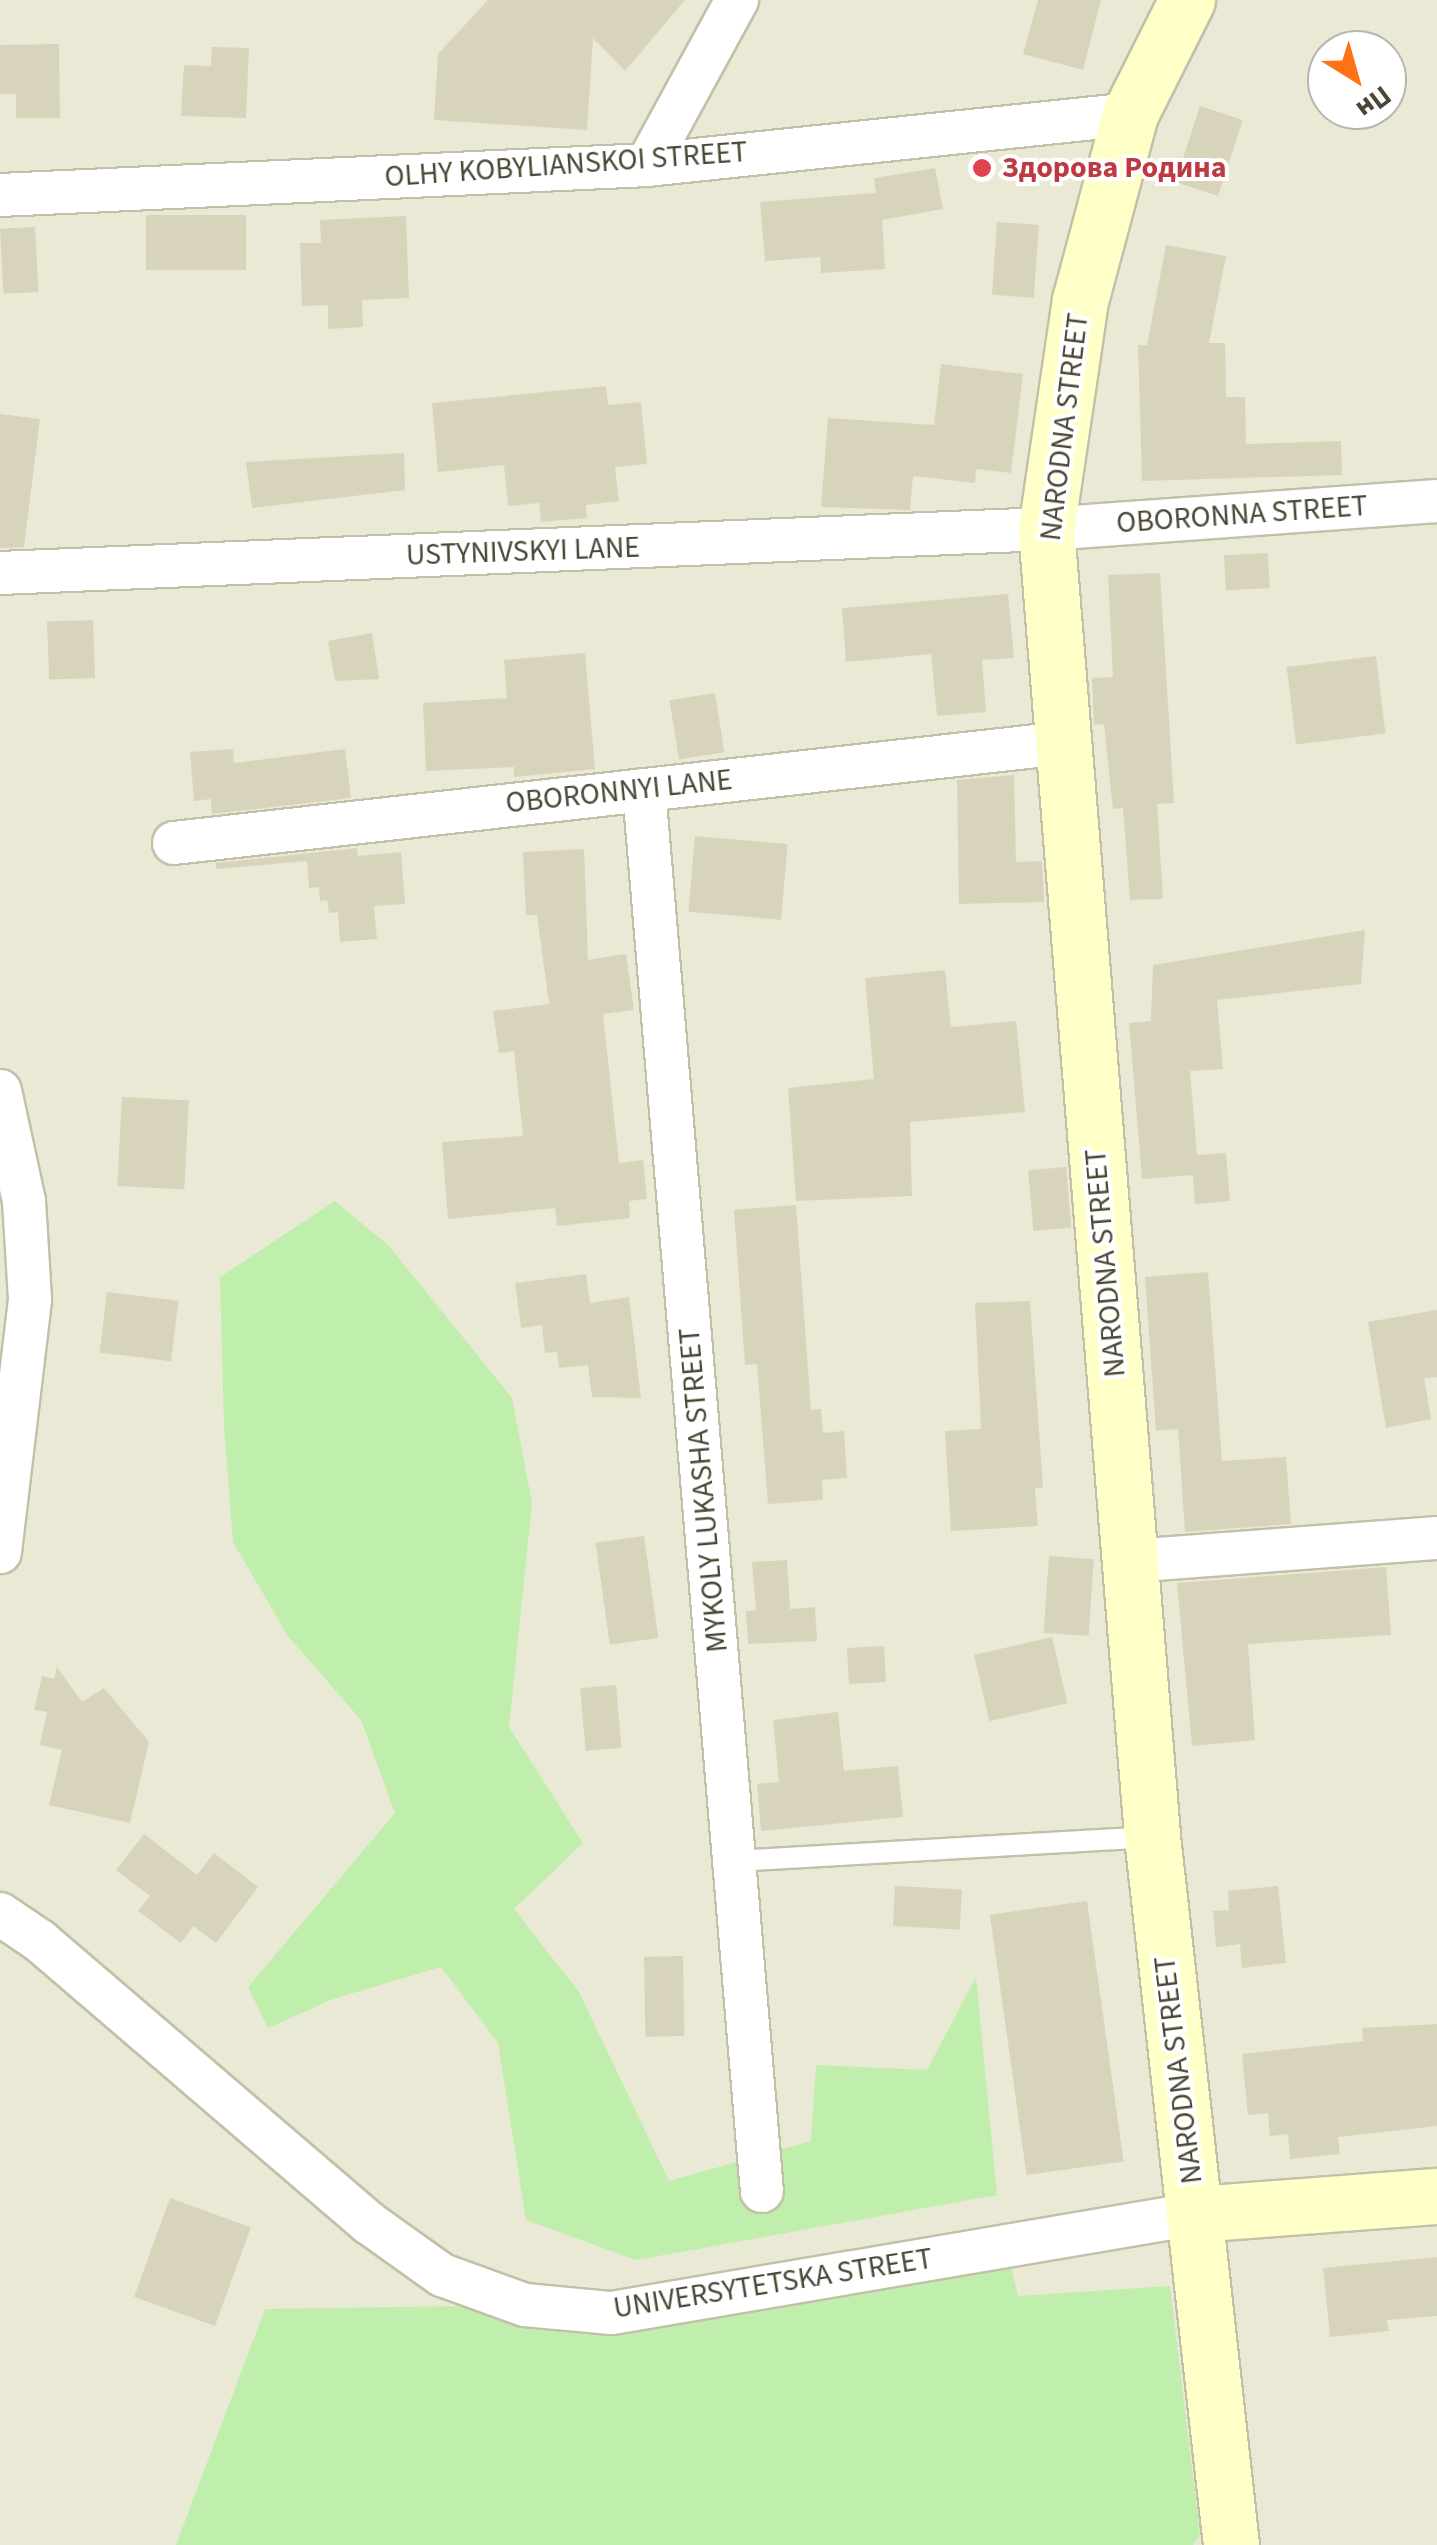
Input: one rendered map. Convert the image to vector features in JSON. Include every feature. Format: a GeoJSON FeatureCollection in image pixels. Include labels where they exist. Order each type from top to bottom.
{"type":"FeatureCollection","features":[{"type":"Feature","properties":{"kind":"street"},"geometry":{"type":"LineString","coordinates":[[647,165],[737,0]]}},
{"type":"Feature","properties":{"kind":"street","name":"NARODNA STREET"},"geometry":{"type":"LineString","coordinates":[[1187,0],[1130,114],[1080,300],[1046,529],[1152,1836],[1229,2543]]}},
{"type":"Feature","properties":{"kind":"street","name":"OLHY KOBYLIANSKOI STREET"},"geometry":{"type":"LineString","coordinates":[[0,195],[647,165],[1130,114]]}},
{"type":"Feature","properties":{"kind":"street","name":"OBORONNA STREET"},"geometry":{"type":"LineString","coordinates":[[1046,529],[1437,501]]}},
{"type":"Feature","properties":{"kind":"street","name":"USTYNIVSKYI LANE"},"geometry":{"type":"LineString","coordinates":[[0,573],[1046,529]]}},
{"type":"Feature","properties":{"kind":"street","name":"OBORONNYI LANE"},"geometry":{"type":"LineString","coordinates":[[174,842],[1063,743]]}},
{"type":"Feature","properties":{"kind":"street","name":"MYKOLY LUKASHA STREET"},"geometry":{"type":"LineString","coordinates":[[644,790],[762,2191]]}},
{"type":"Feature","properties":{"kind":"street"},"geometry":{"type":"LineString","coordinates":[[0,1091],[30,1300],[0,1552]]}},
{"type":"Feature","properties":{"kind":"street"},"geometry":{"type":"LineString","coordinates":[[1130,1561],[1437,1538]]}},
{"type":"Feature","properties":{"kind":"street","name":"UNIVERSYTETSKA STREET"},"geometry":{"type":"LineString","coordinates":[[0,1914],[40,1941],[369,2222],[442,2275],[525,2305],[612,2313],[1195,2214],[1437,2196]]}},
{"type":"Feature","properties":{"kind":"lane"},"geometry":{"type":"LineString","coordinates":[[736,1861],[1152,1836]]}},
{"type":"Feature","properties":{"kind":"shaded area"},"geometry":{"type":"Polygon","coordinates":[[[0,0],[1437,0],[1437,2545],[0,2545],[0,0]]]}},
{"type":"Feature","properties":{"kind":"green space"},"geometry":{"type":"Polygon","coordinates":[[[335,1201],[389,1246],[512,1398],[532,1503],[509,1727],[583,1843],[514,1909],[579,1992],[669,2181],[811,2141],[816,2065],[927,2070],[976,1977],[997,2195],[636,2260],[526,2220],[498,2043],[441,1967],[333,1999],[268,2028],[248,1987],[395,1813],[361,1720],[288,1636],[233,1542],[224,1427],[220,1277],[335,1201]]]}},
{"type":"Feature","properties":{"kind":"green space"},"geometry":{"type":"Polygon","coordinates":[[[1006,2246],[1018,2296],[1170,2286],[1200,2535],[1193,2545],[176,2545],[265,2309],[525,2305],[1006,2246]]]}},
{"type":"Feature","properties":{"kind":"building"},"geometry":{"type":"Polygon","coordinates":[[[488,0],[685,0],[625,71],[593,38],[587,130],[434,120],[438,54],[488,0]]]}},
{"type":"Feature","properties":{"kind":"building"},"geometry":{"type":"Polygon","coordinates":[[[1038,0],[1101,0],[1083,70],[1023,54],[1038,0]]]}},
{"type":"Feature","properties":{"kind":"building"},"geometry":{"type":"Polygon","coordinates":[[[59,44],[60,118],[16,118],[16,94],[0,94],[0,45],[59,44]]]}},
{"type":"Feature","properties":{"kind":"building"},"geometry":{"type":"Polygon","coordinates":[[[212,47],[249,48],[246,118],[181,116],[184,65],[211,66],[212,47]]]}},
{"type":"Feature","properties":{"kind":"building"},"geometry":{"type":"Polygon","coordinates":[[[1200,106],[1243,120],[1218,196],[1175,182],[1200,106]]]}},
{"type":"Feature","properties":{"kind":"building"},"geometry":{"type":"Polygon","coordinates":[[[935,168],[943,209],[882,220],[885,269],[821,273],[820,257],[765,261],[760,202],[876,193],[874,178],[935,168]]]}},
{"type":"Feature","properties":{"kind":"building"},"geometry":{"type":"Polygon","coordinates":[[[146,215],[246,215],[246,270],[146,270],[146,215]]]}},
{"type":"Feature","properties":{"kind":"building"},"geometry":{"type":"Polygon","coordinates":[[[406,216],[409,298],[362,300],[363,327],[328,329],[328,305],[302,306],[300,243],[321,243],[320,220],[406,216]]]}},
{"type":"Feature","properties":{"kind":"building"},"geometry":{"type":"Polygon","coordinates":[[[997,222],[1039,225],[1034,298],[992,295],[997,222]]]}},
{"type":"Feature","properties":{"kind":"building"},"geometry":{"type":"Polygon","coordinates":[[[35,227],[38,292],[3,294],[0,229],[35,227]]]}},
{"type":"Feature","properties":{"kind":"building"},"geometry":{"type":"Polygon","coordinates":[[[1166,245],[1226,256],[1209,343],[1225,343],[1226,397],[1245,397],[1246,444],[1341,441],[1342,475],[1142,481],[1138,345],[1147,345],[1166,245]]]}},
{"type":"Feature","properties":{"kind":"building"},"geometry":{"type":"Polygon","coordinates":[[[941,364],[1023,374],[1011,473],[976,469],[975,483],[913,476],[910,510],[821,507],[828,418],[934,425],[941,364]]]}},
{"type":"Feature","properties":{"kind":"building"},"geometry":{"type":"Polygon","coordinates":[[[606,386],[608,405],[641,402],[647,464],[615,467],[619,501],[586,505],[587,518],[541,522],[539,503],[508,506],[504,465],[438,472],[432,403],[606,386]]]}},
{"type":"Feature","properties":{"kind":"building"},"geometry":{"type":"Polygon","coordinates":[[[0,414],[40,419],[24,547],[0,548],[0,414]]]}},
{"type":"Feature","properties":{"kind":"building"},"geometry":{"type":"Polygon","coordinates":[[[404,453],[405,490],[252,508],[246,462],[404,453]]]}},
{"type":"Feature","properties":{"kind":"building"},"geometry":{"type":"Polygon","coordinates":[[[1268,553],[1270,588],[1226,590],[1224,555],[1268,553]]]}},
{"type":"Feature","properties":{"kind":"building"},"geometry":{"type":"Polygon","coordinates":[[[1160,573],[1174,803],[1157,804],[1163,899],[1130,900],[1123,808],[1113,809],[1104,724],[1094,725],[1092,678],[1113,677],[1108,575],[1160,573]]]}},
{"type":"Feature","properties":{"kind":"building"},"geometry":{"type":"Polygon","coordinates":[[[1008,594],[1014,658],[982,660],[986,712],[937,716],[931,654],[846,662],[842,608],[1008,594]]]}},
{"type":"Feature","properties":{"kind":"building"},"geometry":{"type":"Polygon","coordinates":[[[93,620],[95,678],[49,680],[47,622],[93,620]]]}},
{"type":"Feature","properties":{"kind":"building"},"geometry":{"type":"Polygon","coordinates":[[[372,633],[379,679],[335,681],[328,641],[372,633]]]}},
{"type":"Feature","properties":{"kind":"building"},"geometry":{"type":"Polygon","coordinates":[[[585,653],[595,769],[514,777],[514,767],[426,771],[423,703],[507,698],[504,660],[585,653]]]}},
{"type":"Feature","properties":{"kind":"building"},"geometry":{"type":"Polygon","coordinates":[[[1376,656],[1386,733],[1296,744],[1287,667],[1376,656]]]}},
{"type":"Feature","properties":{"kind":"building"},"geometry":{"type":"Polygon","coordinates":[[[715,693],[724,752],[679,759],[670,700],[715,693]]]}},
{"type":"Feature","properties":{"kind":"building"},"geometry":{"type":"Polygon","coordinates":[[[233,749],[234,763],[345,749],[351,798],[212,814],[211,799],[194,801],[190,752],[233,749]]]}},
{"type":"Feature","properties":{"kind":"building"},"geometry":{"type":"Polygon","coordinates":[[[1014,775],[1016,862],[1042,861],[1044,902],[959,904],[957,780],[1014,775]]]}},
{"type":"Feature","properties":{"kind":"building"},"geometry":{"type":"Polygon","coordinates":[[[695,836],[788,844],[781,920],[688,912],[695,836]]]}},
{"type":"Feature","properties":{"kind":"building"},"geometry":{"type":"Polygon","coordinates":[[[357,848],[358,856],[401,852],[405,904],[374,906],[377,939],[340,942],[338,912],[329,913],[327,900],[320,901],[319,887],[309,888],[307,861],[216,869],[216,863],[357,848]]]}},
{"type":"Feature","properties":{"kind":"building"},"geometry":{"type":"Polygon","coordinates":[[[584,849],[588,960],[626,954],[634,1010],[603,1014],[619,1163],[643,1160],[647,1199],[629,1201],[630,1218],[557,1226],[555,1208],[448,1219],[442,1142],[523,1136],[514,1051],[499,1053],[493,1011],[549,1004],[537,915],[526,915],[523,852],[584,849]]]}},
{"type":"Feature","properties":{"kind":"building"},"geometry":{"type":"Polygon","coordinates":[[[1365,930],[1361,984],[1217,1000],[1223,1069],[1190,1071],[1197,1155],[1226,1153],[1230,1201],[1195,1204],[1193,1175],[1142,1179],[1129,1023],[1151,1021],[1153,965],[1365,930]]]}},
{"type":"Feature","properties":{"kind":"building"},"geometry":{"type":"Polygon","coordinates":[[[945,970],[951,1027],[1016,1021],[1025,1112],[910,1122],[912,1196],[796,1201],[788,1088],[874,1079],[865,978],[945,970]]]}},
{"type":"Feature","properties":{"kind":"building"},"geometry":{"type":"Polygon","coordinates":[[[122,1097],[189,1101],[184,1189],[117,1186],[122,1097]]]}},
{"type":"Feature","properties":{"kind":"building"},"geometry":{"type":"Polygon","coordinates":[[[1066,1167],[1071,1228],[1033,1231],[1028,1170],[1066,1167]]]}},
{"type":"Feature","properties":{"kind":"building"},"geometry":{"type":"Polygon","coordinates":[[[796,1205],[811,1410],[821,1409],[823,1433],[844,1431],[847,1478],[822,1480],[823,1500],[768,1504],[757,1364],[745,1365],[734,1210],[796,1205]]]}},
{"type":"Feature","properties":{"kind":"building"},"geometry":{"type":"Polygon","coordinates":[[[1208,1272],[1222,1461],[1286,1457],[1291,1524],[1185,1532],[1178,1429],[1156,1431],[1145,1277],[1208,1272]]]}},
{"type":"Feature","properties":{"kind":"building"},"geometry":{"type":"Polygon","coordinates":[[[586,1274],[590,1303],[629,1297],[641,1398],[592,1397],[588,1365],[559,1368],[557,1352],[545,1353],[542,1325],[521,1328],[515,1283],[586,1274]]]}},
{"type":"Feature","properties":{"kind":"building"},"geometry":{"type":"Polygon","coordinates":[[[107,1292],[178,1301],[171,1361],[100,1353],[107,1292]]]}},
{"type":"Feature","properties":{"kind":"building"},"geometry":{"type":"Polygon","coordinates":[[[1030,1301],[1043,1488],[1035,1488],[1038,1526],[951,1531],[945,1431],[981,1429],[975,1303],[1030,1301]]]}},
{"type":"Feature","properties":{"kind":"building"},"geometry":{"type":"Polygon","coordinates":[[[1437,1310],[1437,1377],[1424,1378],[1431,1419],[1386,1428],[1368,1322],[1437,1310]]]}},
{"type":"Feature","properties":{"kind":"building"},"geometry":{"type":"Polygon","coordinates":[[[644,1536],[658,1638],[610,1645],[595,1543],[644,1536]]]}},
{"type":"Feature","properties":{"kind":"building"},"geometry":{"type":"Polygon","coordinates":[[[1049,1556],[1094,1559],[1089,1636],[1044,1633],[1049,1556]]]}},
{"type":"Feature","properties":{"kind":"building"},"geometry":{"type":"Polygon","coordinates":[[[787,1560],[790,1609],[815,1607],[817,1641],[748,1644],[746,1611],[756,1610],[752,1562],[787,1560]]]}},
{"type":"Feature","properties":{"kind":"building"},"geometry":{"type":"Polygon","coordinates":[[[1386,1567],[1391,1635],[1248,1644],[1255,1740],[1192,1746],[1177,1583],[1386,1567]]]}},
{"type":"Feature","properties":{"kind":"building"},"geometry":{"type":"Polygon","coordinates":[[[1052,1637],[1067,1703],[989,1721],[974,1655],[1052,1637]]]}},
{"type":"Feature","properties":{"kind":"building"},"geometry":{"type":"Polygon","coordinates":[[[884,1646],[886,1682],[849,1684],[847,1648],[884,1646]]]}},
{"type":"Feature","properties":{"kind":"building"},"geometry":{"type":"Polygon","coordinates":[[[57,1667],[82,1702],[104,1688],[149,1742],[130,1823],[49,1805],[62,1750],[40,1745],[47,1712],[34,1710],[42,1676],[54,1679],[57,1667]]]}},
{"type":"Feature","properties":{"kind":"building"},"geometry":{"type":"Polygon","coordinates":[[[616,1685],[621,1748],[586,1751],[580,1688],[616,1685]]]}},
{"type":"Feature","properties":{"kind":"building"},"geometry":{"type":"Polygon","coordinates":[[[838,1712],[844,1771],[898,1766],[903,1817],[761,1831],[757,1784],[779,1782],[773,1720],[838,1712]]]}},
{"type":"Feature","properties":{"kind":"building"},"geometry":{"type":"Polygon","coordinates":[[[144,1834],[197,1875],[214,1853],[258,1887],[216,1943],[193,1926],[181,1943],[138,1911],[150,1896],[116,1870],[144,1834]]]}},
{"type":"Feature","properties":{"kind":"building"},"geometry":{"type":"Polygon","coordinates":[[[895,1886],[962,1890],[960,1929],[893,1926],[895,1886]]]}},
{"type":"Feature","properties":{"kind":"building"},"geometry":{"type":"Polygon","coordinates":[[[1278,1886],[1286,1963],[1242,1968],[1240,1944],[1216,1947],[1213,1911],[1229,1910],[1228,1891],[1278,1886]]]}},
{"type":"Feature","properties":{"kind":"building"},"geometry":{"type":"Polygon","coordinates":[[[1087,1901],[1124,2161],[1027,2175],[990,1915],[1087,1901]]]}},
{"type":"Feature","properties":{"kind":"building"},"geometry":{"type":"Polygon","coordinates":[[[683,1956],[684,2036],[645,2037],[644,1957],[683,1956]]]}},
{"type":"Feature","properties":{"kind":"building"},"geometry":{"type":"Polygon","coordinates":[[[1437,2024],[1437,2126],[1338,2137],[1340,2154],[1290,2159],[1288,2134],[1270,2136],[1268,2113],[1248,2115],[1242,2054],[1363,2041],[1362,2028],[1437,2024]]]}},
{"type":"Feature","properties":{"kind":"building"},"geometry":{"type":"Polygon","coordinates":[[[170,2198],[251,2227],[215,2326],[134,2297],[170,2198]]]}},
{"type":"Feature","properties":{"kind":"building"},"geometry":{"type":"Polygon","coordinates":[[[1437,2257],[1437,2316],[1387,2320],[1389,2331],[1330,2337],[1323,2268],[1437,2257]]]}},
{"type":"Feature","properties":{"kind":"place","name":"Здорова Родина"},"geometry":{"type":"Point","coordinates":[982,168]}}]}
